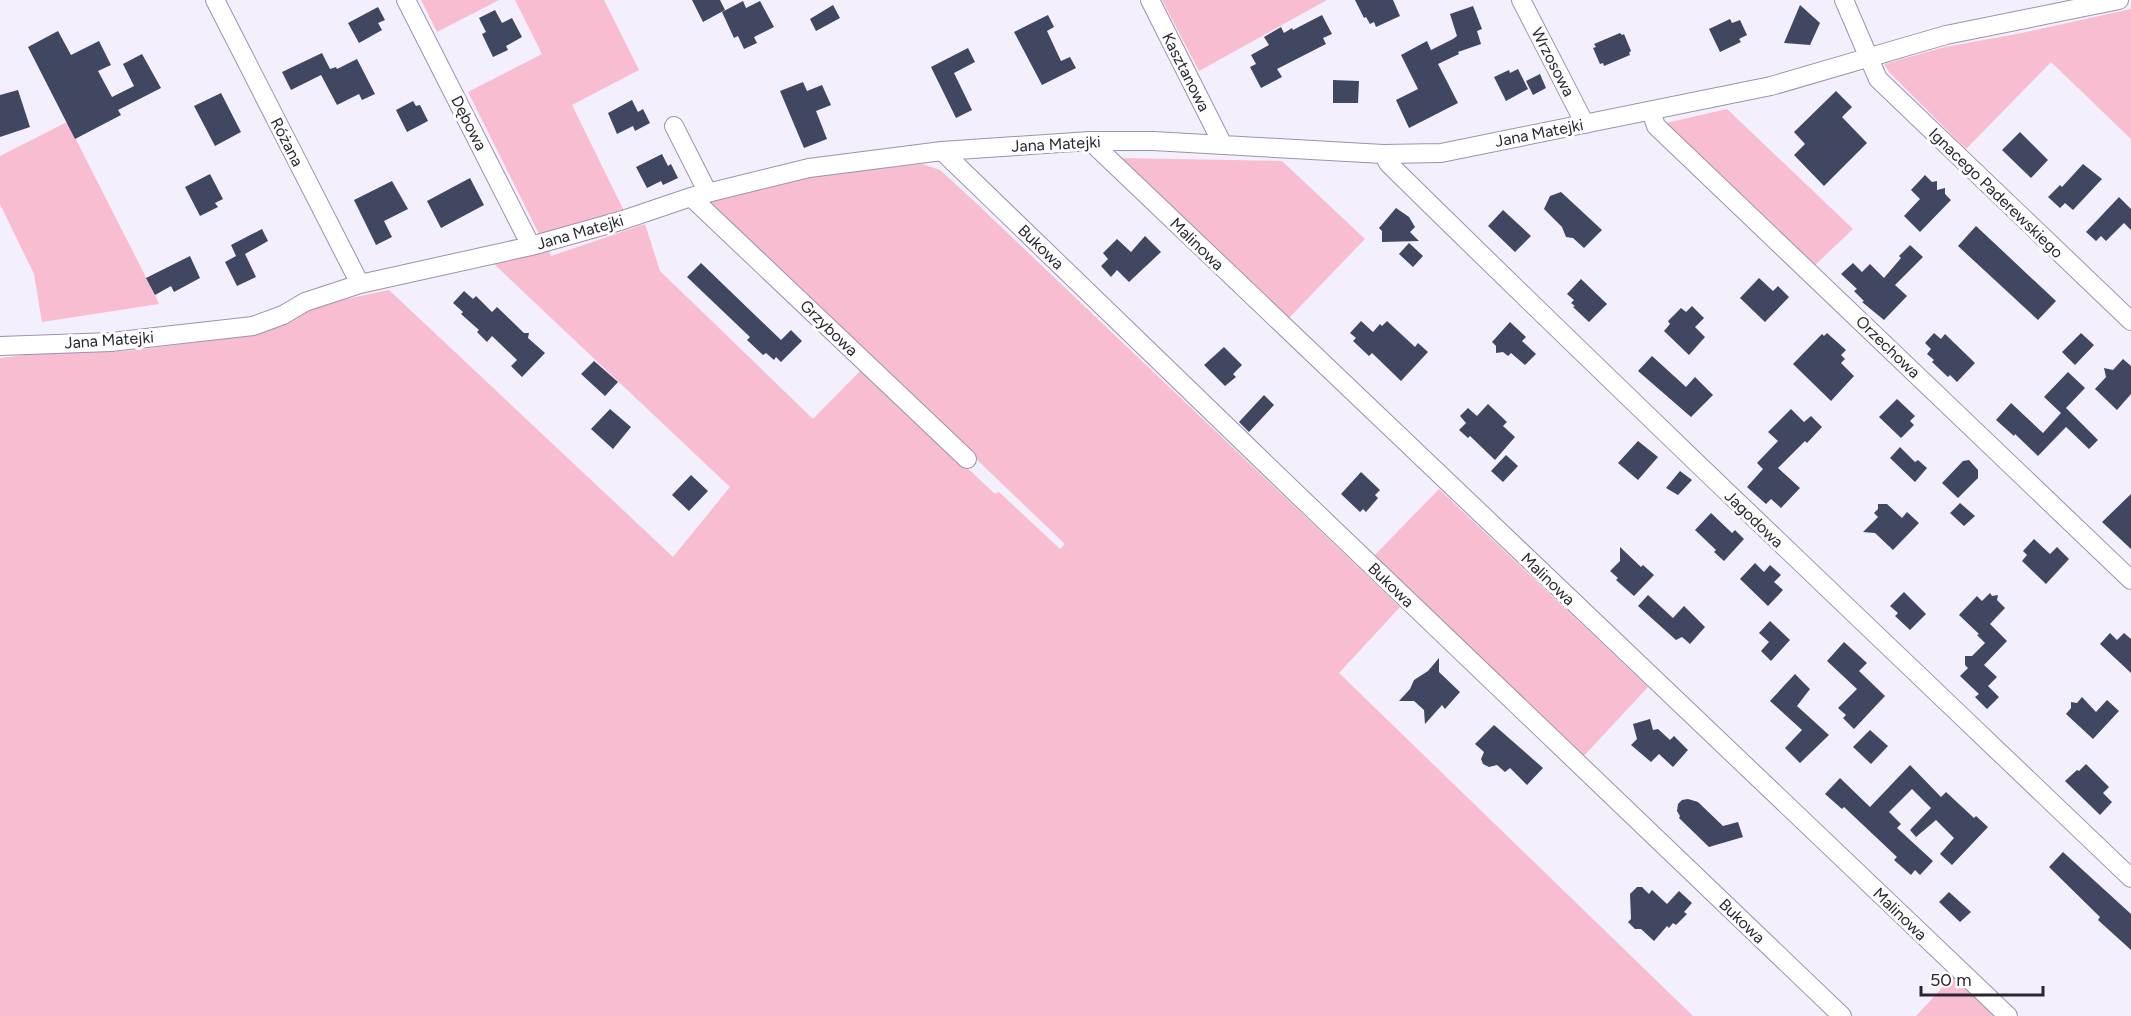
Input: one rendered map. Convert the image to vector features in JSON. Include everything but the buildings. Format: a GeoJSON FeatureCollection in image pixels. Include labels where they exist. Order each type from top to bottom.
{"type":"FeatureCollection","features":[{"type":"Feature","properties":{"kind":"street","name":"Różana"},"geometry":{"type":"LineString","coordinates":[[215,0],[360,284]]}},
{"type":"Feature","properties":{"kind":"street","name":"Dębowa"},"geometry":{"type":"LineString","coordinates":[[406,0],[531,246]]}},
{"type":"Feature","properties":{"kind":"street","name":"Kasztanowa"},"geometry":{"type":"LineString","coordinates":[[1150,0],[1223,145]]}},
{"type":"Feature","properties":{"kind":"street","name":"Wrzosowa"},"geometry":{"type":"LineString","coordinates":[[1521,0],[1585,124]]}},
{"type":"Feature","properties":{"kind":"street","name":"Ignacego Paderewskiego"},"geometry":{"type":"LineString","coordinates":[[1844,0],[1878,79],[2131,321]]}},
{"type":"Feature","properties":{"kind":"street","name":"Jana Matejki"},"geometry":{"type":"LineString","coordinates":[[0,346],[111,342],[253,326],[283,315],[305,302],[360,284],[531,246],[700,195],[809,168],[942,151],[1090,141],[1153,141],[1383,154],[1440,153],[1771,86],[1946,35],[2119,0]]}},
{"type":"Feature","properties":{"kind":"street","name":"Orzechowa"},"geometry":{"type":"LineString","coordinates":[[1652,111],[1656,126],[2131,580]]}},
{"type":"Feature","properties":{"kind":"street","name":"Grzybowa"},"geometry":{"type":"LineString","coordinates":[[674,126],[700,195],[967,459]]}},
{"type":"Feature","properties":{"kind":"street","name":"Malinowa"},"geometry":{"type":"LineString","coordinates":[[1090,141],[2008,1016]]}},
{"type":"Feature","properties":{"kind":"street","name":"Bukowa"},"geometry":{"type":"LineString","coordinates":[[942,151],[1842,1016]]}},
{"type":"Feature","properties":{"kind":"street","name":"Jagodowa"},"geometry":{"type":"LineString","coordinates":[[1383,154],[1388,163],[1810,573],[2131,878]]}},
{"type":"Feature","properties":{"kind":"shaded area"},"geometry":{"type":"Polygon","coordinates":[[[421,0],[499,0],[437,32],[421,0]]]}},
{"type":"Feature","properties":{"kind":"shaded area"},"geometry":{"type":"Polygon","coordinates":[[[515,0],[604,0],[639,70],[572,105],[624,211],[540,236],[468,92],[542,54],[515,0]]]}},
{"type":"Feature","properties":{"kind":"shaded area"},"geometry":{"type":"Polygon","coordinates":[[[1162,0],[1327,0],[1199,71],[1162,0]]]}},
{"type":"Feature","properties":{"kind":"shaded area"},"geometry":{"type":"Polygon","coordinates":[[[2131,9],[2131,139],[2051,62],[1966,149],[1889,72],[1884,64],[1945,47],[2131,9]]]}},
{"type":"Feature","properties":{"kind":"shaded area"},"geometry":{"type":"Polygon","coordinates":[[[1727,109],[1853,229],[1814,266],[1666,123],[1727,109]]]}},
{"type":"Feature","properties":{"kind":"shaded area"},"geometry":{"type":"Polygon","coordinates":[[[67,122],[159,304],[42,322],[34,274],[0,204],[0,156],[67,122]]]}},
{"type":"Feature","properties":{"kind":"shaded area"},"geometry":{"type":"Polygon","coordinates":[[[1118,158],[1282,161],[1365,239],[1288,319],[1118,158]]]}},
{"type":"Feature","properties":{"kind":"shaded area"},"geometry":{"type":"Polygon","coordinates":[[[922,164],[940,170],[975,202],[1400,607],[1339,673],[1693,1016],[0,1016],[0,358],[33,354],[127,351],[247,336],[283,324],[308,307],[389,290],[673,557],[730,487],[492,262],[549,251],[551,256],[645,224],[660,271],[813,419],[862,369],[995,494],[999,492],[1060,549],[1065,544],[708,202],[824,174],[922,164]]]}},
{"type":"Feature","properties":{"kind":"shaded area"},"geometry":{"type":"Polygon","coordinates":[[[1439,489],[1648,687],[1581,759],[1372,558],[1439,489]]]}},
{"type":"Feature","properties":{"kind":"shaded area"},"geometry":{"type":"Polygon","coordinates":[[[1953,976],[1994,1016],[1916,1016],[1953,976]]]}}]}
